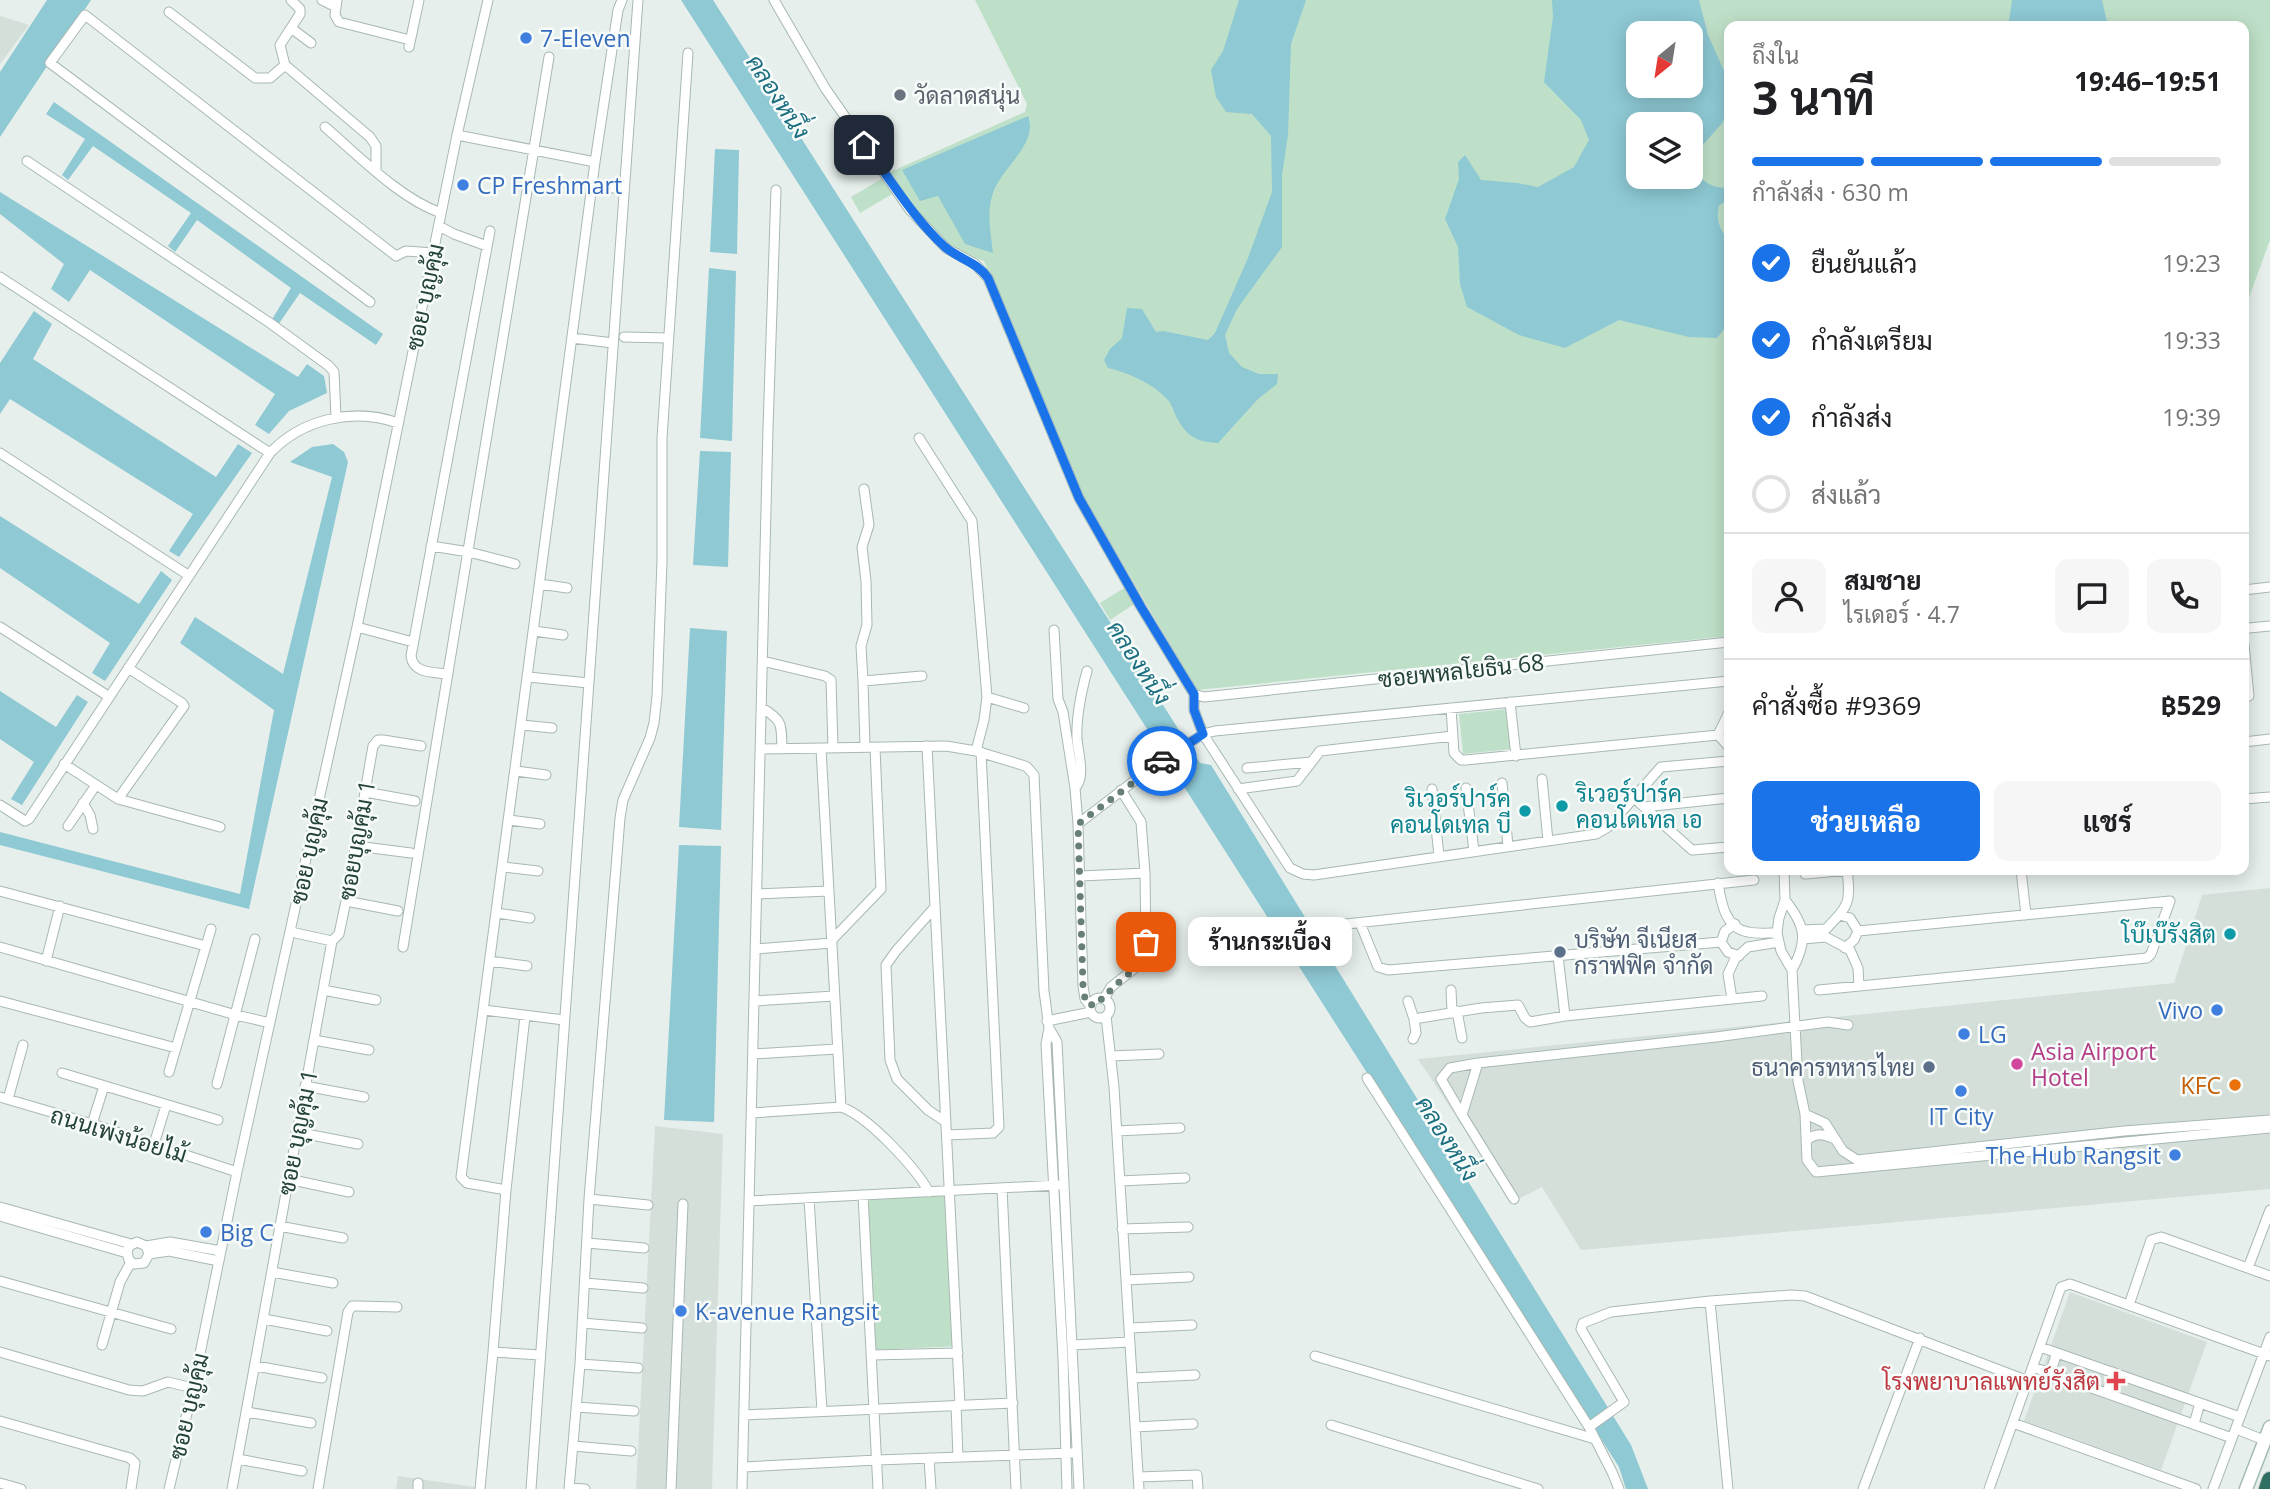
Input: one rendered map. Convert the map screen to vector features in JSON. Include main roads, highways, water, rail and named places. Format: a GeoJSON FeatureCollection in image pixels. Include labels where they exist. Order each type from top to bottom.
{"type":"FeatureCollection","features":[{"type":"Feature","properties":{"kind":"highway"},"geometry":{"type":"LineString","coordinates":[[2269,1488],[2270,1480]]}},
{"type":"Feature","properties":{"kind":"main road"},"geometry":{"type":"LineString","coordinates":[[2246,1489],[2270,1427]]}},
{"type":"Feature","properties":{"kind":"water"},"geometry":{"type":"Polygon","coordinates":[[[47,0],[91,0],[0,137],[0,72],[47,0]]]}},
{"type":"Feature","properties":{"kind":"water"},"geometry":{"type":"Polygon","coordinates":[[[681,0],[713,0],[1200,763],[1211,765],[1631,1445],[1648,1489],[1626,1489],[1619,1467],[681,0]]]}},
{"type":"Feature","properties":{"kind":"water"},"geometry":{"type":"Polygon","coordinates":[[[1239,0],[1306,0],[1291,44],[1288,135],[1282,175],[1282,247],[1237,309],[1225,335],[1229,353],[1242,367],[1259,374],[1278,374],[1277,384],[1258,399],[1218,443],[1192,436],[1161,393],[1140,379],[1108,368],[1104,360],[1110,349],[1122,338],[1127,308],[1142,309],[1156,332],[1208,340],[1215,333],[1248,258],[1272,192],[1271,136],[1252,114],[1226,112],[1216,97],[1211,70],[1223,51],[1239,0]]]}},
{"type":"Feature","properties":{"kind":"water"},"geometry":{"type":"Polygon","coordinates":[[[1552,0],[1699,0],[1708,35],[1724,71],[1723,122],[1703,145],[1703,112],[1626,112],[1626,189],[1703,189],[1703,180],[1712,186],[1724,188],[1724,202],[1719,205],[1718,219],[1724,235],[1724,329],[1717,338],[1689,337],[1619,320],[1565,348],[1519,335],[1467,307],[1460,284],[1458,247],[1445,219],[1459,179],[1458,162],[1465,155],[1481,180],[1538,187],[1574,167],[1589,140],[1581,120],[1544,82],[1553,17],[1552,0]]]}},
{"type":"Feature","properties":{"kind":"water"},"geometry":{"type":"Polygon","coordinates":[[[2012,0],[2102,0],[2107,21],[2009,21],[2012,0]]]}},
{"type":"Feature","properties":{"kind":"water"},"geometry":{"type":"Polygon","coordinates":[[[54,102],[383,334],[376,345],[300,293],[278,325],[271,321],[291,288],[197,220],[175,252],[168,246],[191,213],[93,146],[68,180],[62,175],[85,139],[46,114],[54,102]]]}},
{"type":"Feature","properties":{"kind":"water"},"geometry":{"type":"Polygon","coordinates":[[[1028,116],[1030,126],[1024,146],[997,184],[991,200],[993,253],[965,244],[938,196],[920,201],[902,170],[1028,116]]]}},
{"type":"Feature","properties":{"kind":"water"},"geometry":{"type":"Polygon","coordinates":[[[715,149],[739,150],[737,254],[710,252],[715,149]]]}},
{"type":"Feature","properties":{"kind":"water"},"geometry":{"type":"Polygon","coordinates":[[[0,192],[298,377],[307,364],[324,376],[327,393],[289,411],[269,434],[255,425],[275,394],[90,270],[69,302],[51,289],[64,264],[0,214],[0,192]]]}},
{"type":"Feature","properties":{"kind":"water"},"geometry":{"type":"Polygon","coordinates":[[[709,268],[736,271],[732,441],[700,438],[709,268]]]}},
{"type":"Feature","properties":{"kind":"water"},"geometry":{"type":"Polygon","coordinates":[[[34,311],[52,324],[33,359],[216,477],[238,444],[252,453],[179,557],[169,551],[193,514],[10,399],[0,414],[0,363],[34,311]]]}},
{"type":"Feature","properties":{"kind":"water"},"geometry":{"type":"Polygon","coordinates":[[[333,444],[344,452],[348,462],[249,909],[0,845],[0,832],[240,894],[274,710],[180,643],[195,617],[283,674],[332,477],[290,462],[312,447],[333,444]]]}},
{"type":"Feature","properties":{"kind":"water"},"geometry":{"type":"Polygon","coordinates":[[[700,451],[731,452],[728,567],[693,565],[700,451]]]}},
{"type":"Feature","properties":{"kind":"water"},"geometry":{"type":"Polygon","coordinates":[[[0,516],[139,604],[161,571],[172,580],[105,681],[92,673],[110,643],[0,568],[0,516]]]}},
{"type":"Feature","properties":{"kind":"water"},"geometry":{"type":"Polygon","coordinates":[[[690,628],[727,631],[721,830],[679,827],[690,628]]]}},
{"type":"Feature","properties":{"kind":"water"},"geometry":{"type":"Polygon","coordinates":[[[0,691],[56,727],[77,695],[88,702],[22,805],[11,799],[34,762],[0,739],[0,691]]]}},
{"type":"Feature","properties":{"kind":"water"},"geometry":{"type":"Polygon","coordinates":[[[679,845],[721,846],[714,1122],[664,1120],[679,845]]]}},
{"type":"Feature","properties":{"kind":"place","name":"7-Eleven"},"geometry":{"type":"Point","coordinates":[526,38]}},
{"type":"Feature","properties":{"kind":"place","name":"วัดลาดสนุ่น"},"geometry":{"type":"Point","coordinates":[900,95]}},
{"type":"Feature","properties":{"kind":"place","name":"CP Freshmart"},"geometry":{"type":"Point","coordinates":[463,185]}},
{"type":"Feature","properties":{"kind":"place","name":"ริเวอร์ปาร์ค คอนโดเทล เอ"},"geometry":{"type":"Point","coordinates":[1562,806]}},
{"type":"Feature","properties":{"kind":"place","name":"ริเวอร์ปาร์ค คอนโดเทล บี"},"geometry":{"type":"Point","coordinates":[1525,811]}},
{"type":"Feature","properties":{"kind":"place","name":"โบ๊เบ๊รังสิต"},"geometry":{"type":"Point","coordinates":[2230,934]}},
{"type":"Feature","properties":{"kind":"place","name":"ร้านกระเบื้อง"},"geometry":{"type":"Point","coordinates":[1146,942]}},
{"type":"Feature","properties":{"kind":"place","name":"บริษัท จีเนียส กราฟฟิค จำกัด"},"geometry":{"type":"Point","coordinates":[1560,952]}},
{"type":"Feature","properties":{"kind":"place","name":"Vivo"},"geometry":{"type":"Point","coordinates":[2217,1010]}},
{"type":"Feature","properties":{"kind":"place","name":"LG"},"geometry":{"type":"Point","coordinates":[1964,1034]}},
{"type":"Feature","properties":{"kind":"place","name":"Asia Airport Hotel"},"geometry":{"type":"Point","coordinates":[2017,1064]}},
{"type":"Feature","properties":{"kind":"place","name":"ธนาคารทหารไทย"},"geometry":{"type":"Point","coordinates":[1929,1067]}},
{"type":"Feature","properties":{"kind":"place","name":"KFC"},"geometry":{"type":"Point","coordinates":[2235,1085]}},
{"type":"Feature","properties":{"kind":"place","name":"IT City"},"geometry":{"type":"Point","coordinates":[1961,1091]}},
{"type":"Feature","properties":{"kind":"place","name":"The Hub Rangsit"},"geometry":{"type":"Point","coordinates":[2175,1155]}},
{"type":"Feature","properties":{"kind":"place","name":"Big C"},"geometry":{"type":"Point","coordinates":[206,1232]}},
{"type":"Feature","properties":{"kind":"place","name":"K-avenue Rangsit"},"geometry":{"type":"Point","coordinates":[681,1311]}},
{"type":"Feature","properties":{"kind":"place","name":"โรงพยาบาลแพทย์รังสิต"},"geometry":{"type":"Point","coordinates":[2116,1381]}},
{"type":"Feature","properties":{"kind":"water label","name":"คลองหนึ่ง"},"geometry":{"type":"Point","coordinates":[779,96]}},
{"type":"Feature","properties":{"kind":"water label","name":"คลองหนึ่ง"},"geometry":{"type":"Point","coordinates":[1140,662]}},
{"type":"Feature","properties":{"kind":"water label","name":"คลองหนึ่ง"},"geometry":{"type":"Point","coordinates":[1448,1138]}}]}
